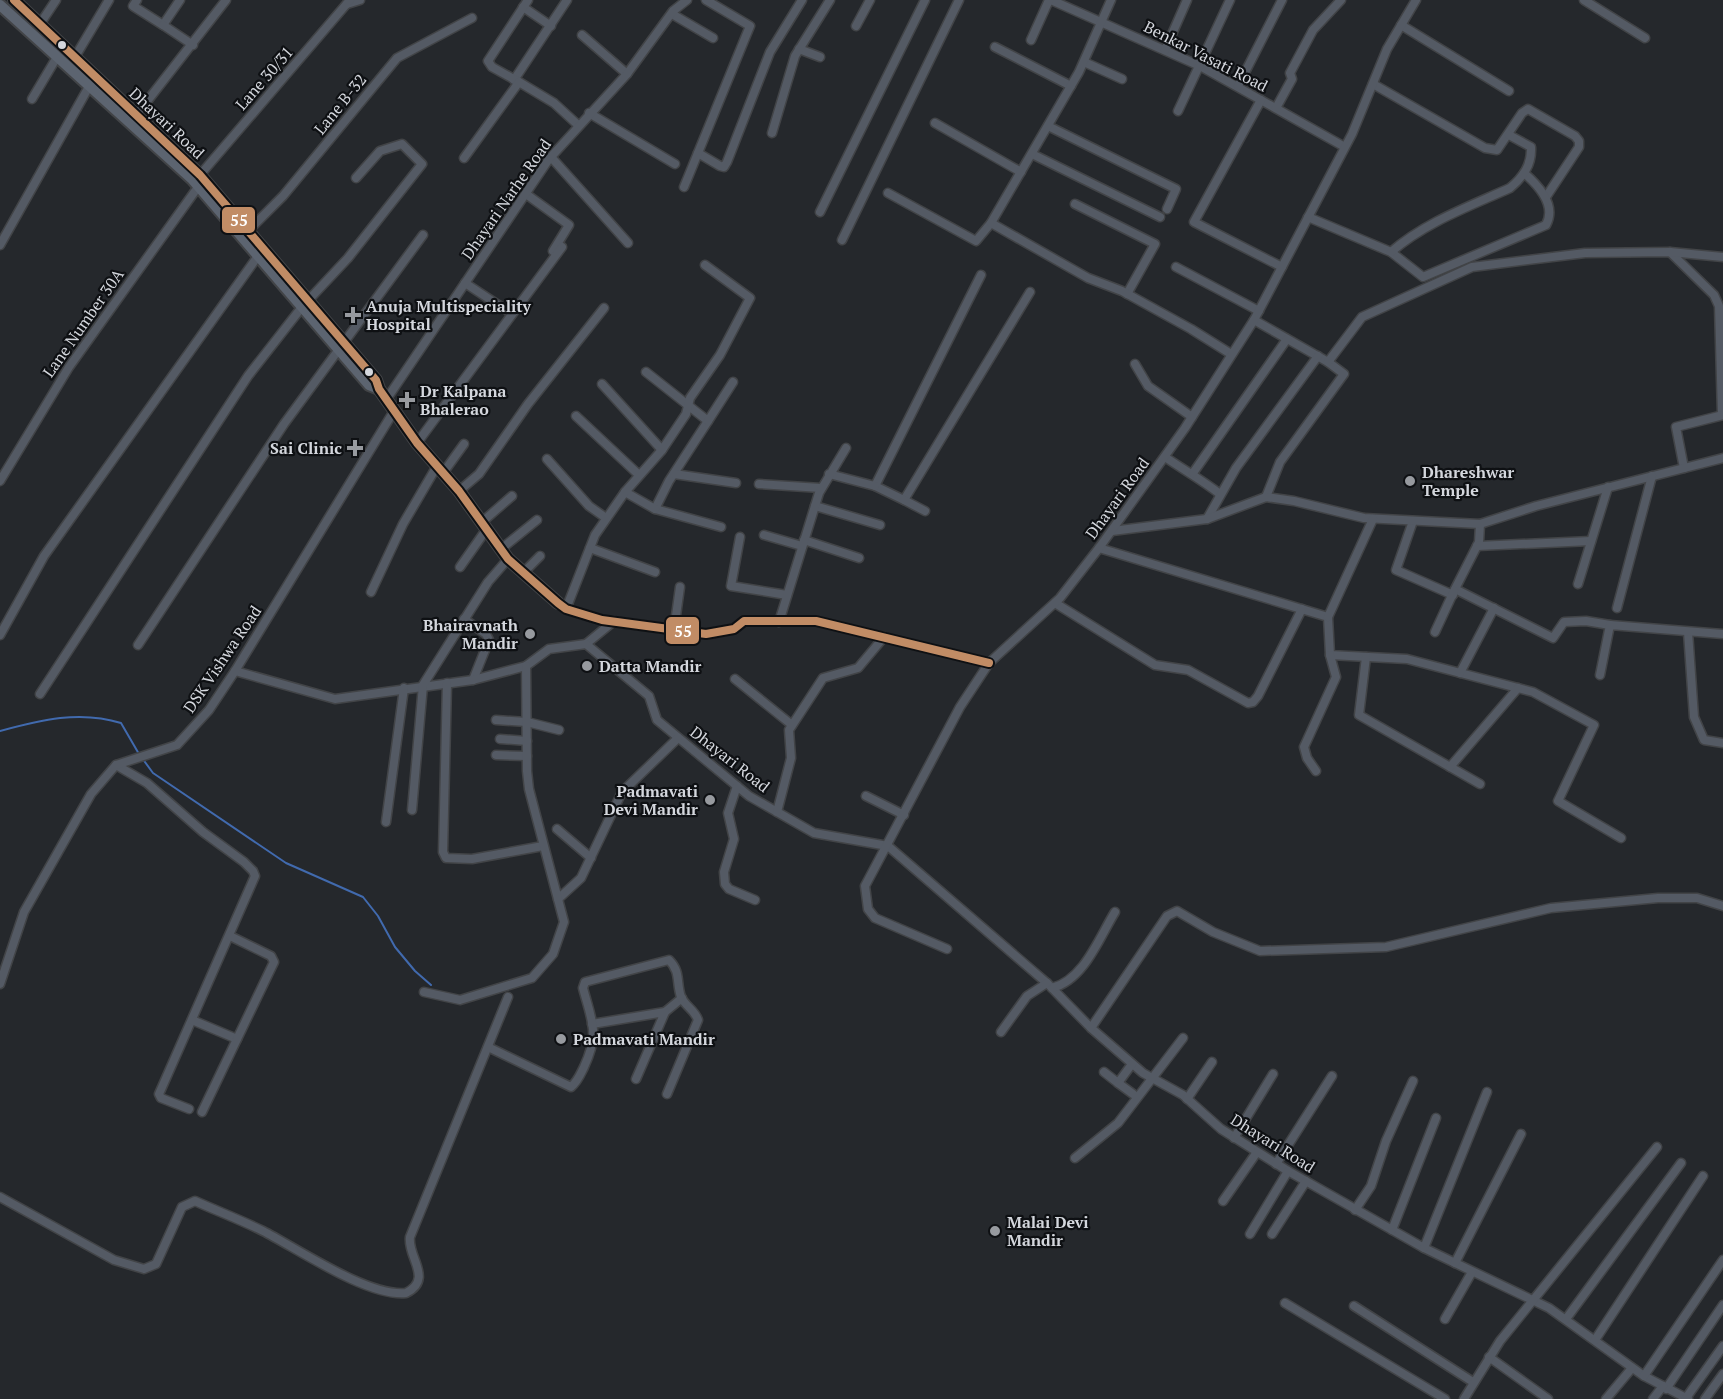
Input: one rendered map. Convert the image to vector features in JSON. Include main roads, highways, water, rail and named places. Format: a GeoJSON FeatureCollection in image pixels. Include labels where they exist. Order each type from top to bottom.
{"type":"FeatureCollection","features":[{"type":"Feature","properties":{"kind":"main road","name":"Dhayari Road"},"geometry":{"type":"LineString","coordinates":[[14,0],[75,57],[92,81]]}},
{"type":"Feature","properties":{"kind":"main road","name":"Dhayari Road"},"geometry":{"type":"LineString","coordinates":[[0,5],[57,57],[92,81],[199,181],[248,231],[341,346],[369,385],[379,389],[417,443],[459,491],[508,559],[562,606]]}},
{"type":"Feature","properties":{"kind":"main road","name":"Dhayari Road"},"geometry":{"type":"LineString","coordinates":[[199,181],[258,256],[305,304]]}},
{"type":"Feature","properties":{"kind":"waterway"},"geometry":{"type":"LineString","coordinates":[[0,731],[60,718],[106,719],[121,723],[139,754]]}},
{"type":"Feature","properties":{"kind":"waterway"},"geometry":{"type":"LineString","coordinates":[[142,758],[153,773],[286,863],[363,897],[378,916],[395,947],[415,971],[431,985]]}},
{"type":"Feature","properties":{"kind":"place","name":"Anuja Multispeciality Hospital"},"geometry":{"type":"Point","coordinates":[353,315]}},
{"type":"Feature","properties":{"kind":"place","name":"Dr Kalpana Bhalerao"},"geometry":{"type":"Point","coordinates":[407,400]}},
{"type":"Feature","properties":{"kind":"place","name":"Sai Clinic"},"geometry":{"type":"Point","coordinates":[355,448]}},
{"type":"Feature","properties":{"kind":"place","name":"Dhareshwar Temple"},"geometry":{"type":"Point","coordinates":[1410,481]}},
{"type":"Feature","properties":{"kind":"place","name":"Bhairavnath Mandir"},"geometry":{"type":"Point","coordinates":[530,634]}},
{"type":"Feature","properties":{"kind":"place","name":"Datta Mandir"},"geometry":{"type":"Point","coordinates":[587,666]}},
{"type":"Feature","properties":{"kind":"place","name":"Padmavati Devi Mandir"},"geometry":{"type":"Point","coordinates":[710,800]}},
{"type":"Feature","properties":{"kind":"place","name":"Padmavati Mandir"},"geometry":{"type":"Point","coordinates":[561,1039]}},
{"type":"Feature","properties":{"kind":"place","name":"Malai Devi Mandir"},"geometry":{"type":"Point","coordinates":[995,1231]}}]}
